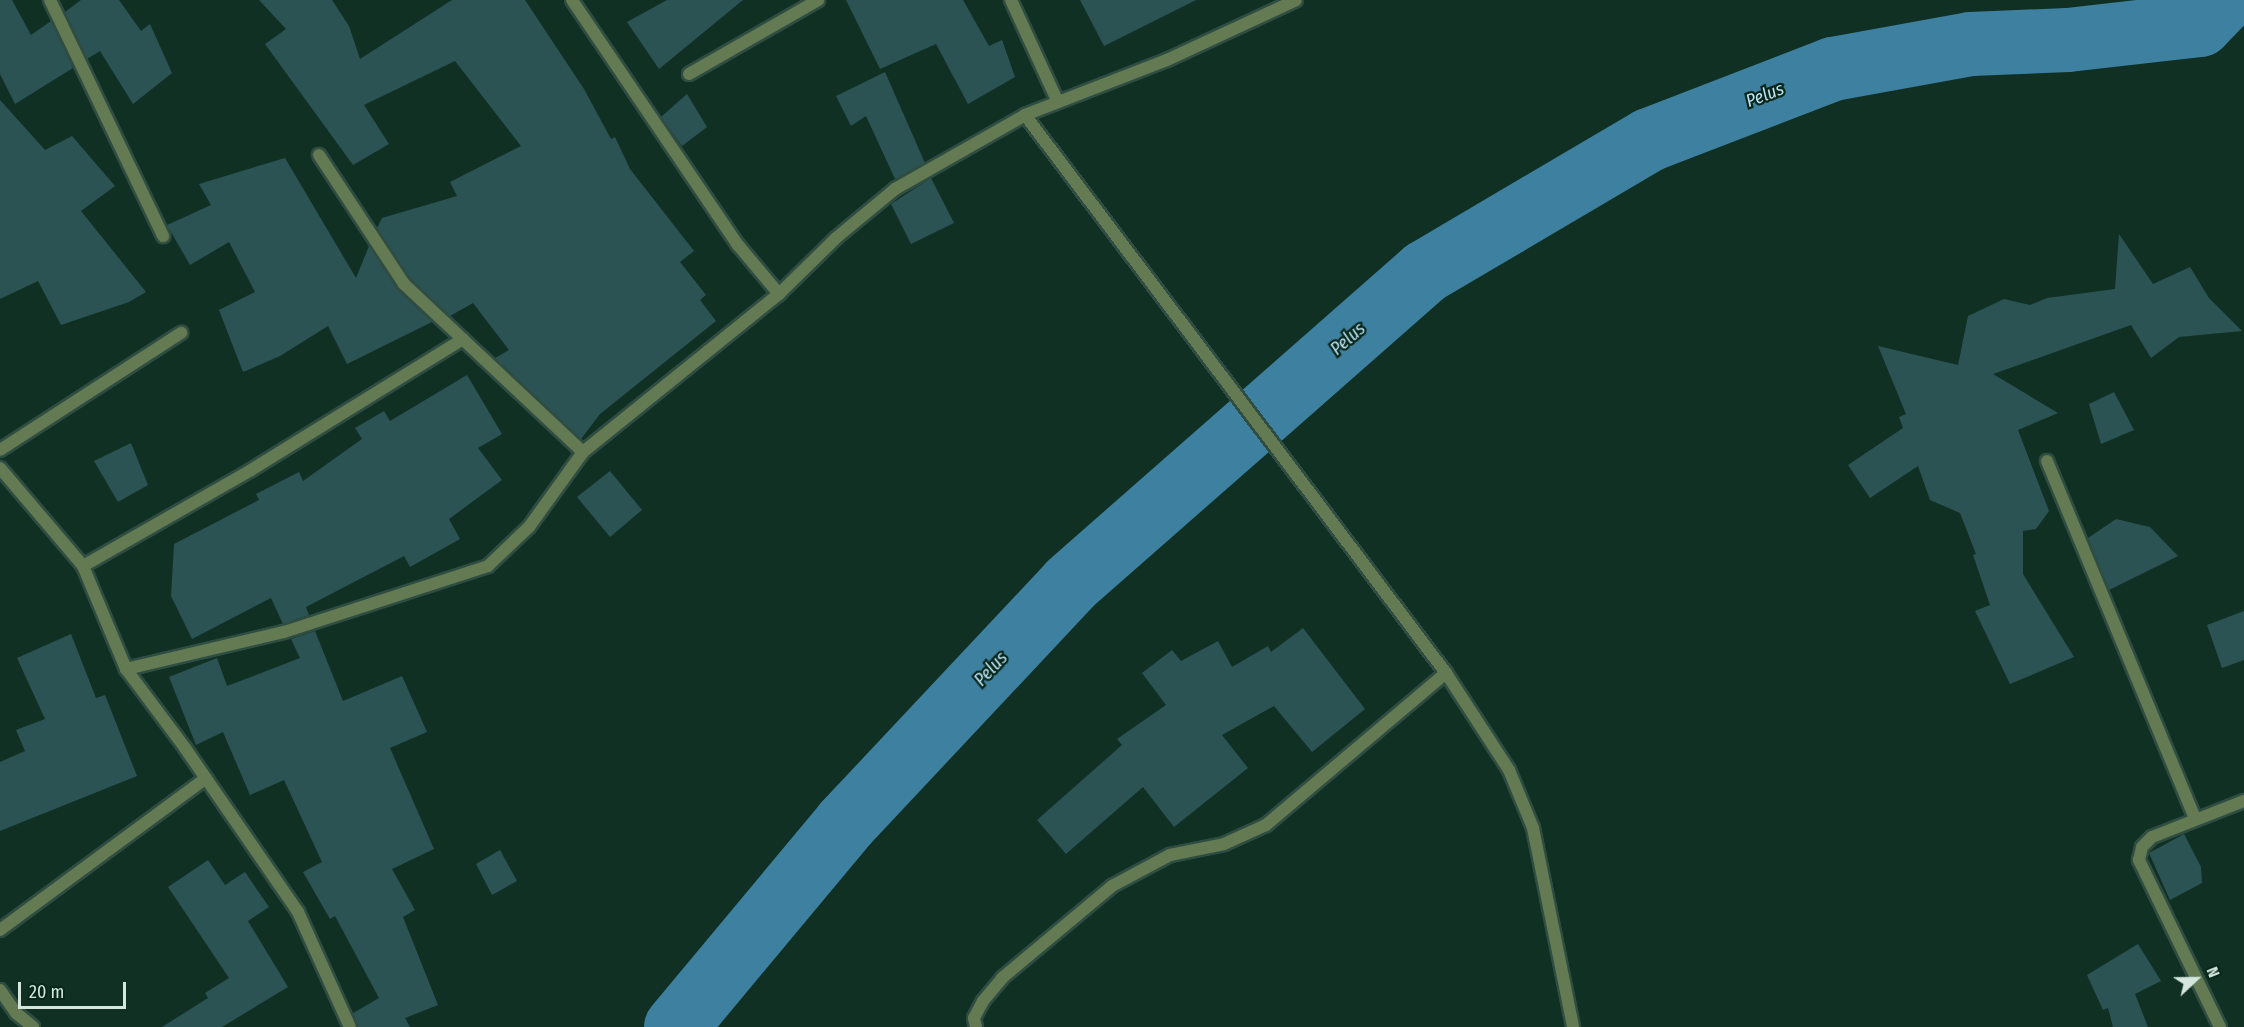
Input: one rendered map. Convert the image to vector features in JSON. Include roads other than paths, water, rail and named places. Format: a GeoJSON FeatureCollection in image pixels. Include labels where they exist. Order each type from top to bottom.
{"type":"FeatureCollection","features":[{"type":"Feature","properties":{"kind":"street"},"geometry":{"type":"LineString","coordinates":[[50,0],[163,236]]}},
{"type":"Feature","properties":{"kind":"street"},"geometry":{"type":"LineString","coordinates":[[572,0],[738,245],[779,294]]}},
{"type":"Feature","properties":{"kind":"street"},"geometry":{"type":"LineString","coordinates":[[689,74],[818,0]]}},
{"type":"Feature","properties":{"kind":"street"},"geometry":{"type":"LineString","coordinates":[[1011,0],[1057,100]]}},
{"type":"Feature","properties":{"kind":"street"},"geometry":{"type":"LineString","coordinates":[[126,669],[284,632],[488,566],[529,527],[583,452],[779,294],[836,238],[895,189],[1025,115],[1057,100],[1167,60],[1296,0]]}},
{"type":"Feature","properties":{"kind":"street"},"geometry":{"type":"LineString","coordinates":[[1025,115],[1203,355],[1307,488],[1446,673],[1509,770],[1533,828],[1573,1027]]}},
{"type":"Feature","properties":{"kind":"street"},"geometry":{"type":"LineString","coordinates":[[319,155],[404,284],[583,452]]}},
{"type":"Feature","properties":{"kind":"street"},"geometry":{"type":"LineString","coordinates":[[0,450],[181,333]]}},
{"type":"Feature","properties":{"kind":"street"},"geometry":{"type":"LineString","coordinates":[[83,566],[251,470],[464,339]]}},
{"type":"Feature","properties":{"kind":"street"},"geometry":{"type":"LineString","coordinates":[[2047,460],[2195,819]]}},
{"type":"Feature","properties":{"kind":"street"},"geometry":{"type":"LineString","coordinates":[[0,468],[83,566],[126,669],[206,778],[298,912],[350,1027]]}},
{"type":"Feature","properties":{"kind":"street"},"geometry":{"type":"LineString","coordinates":[[976,1027],[974,1018],[1002,978],[1112,886],[1170,855],[1246,837],[1266,825],[1446,673]]}},
{"type":"Feature","properties":{"kind":"street"},"geometry":{"type":"LineString","coordinates":[[0,930],[206,778]]}},
{"type":"Feature","properties":{"kind":"street"},"geometry":{"type":"LineString","coordinates":[[2220,1027],[2139,860],[2142,847],[2152,837],[2244,801]]}},
{"type":"Feature","properties":{"kind":"street"},"geometry":{"type":"LineString","coordinates":[[0,990],[16,1012],[33,1027]]}},
{"type":"Feature","properties":{"kind":"waterway","name":"Pelus"},"geometry":{"type":"LineString","coordinates":[[676,1027],[845,824],[1070,584],[1425,272],[1649,140],[1833,69],[1971,44],[2068,40],[2200,25],[2224,0]]}}]}
